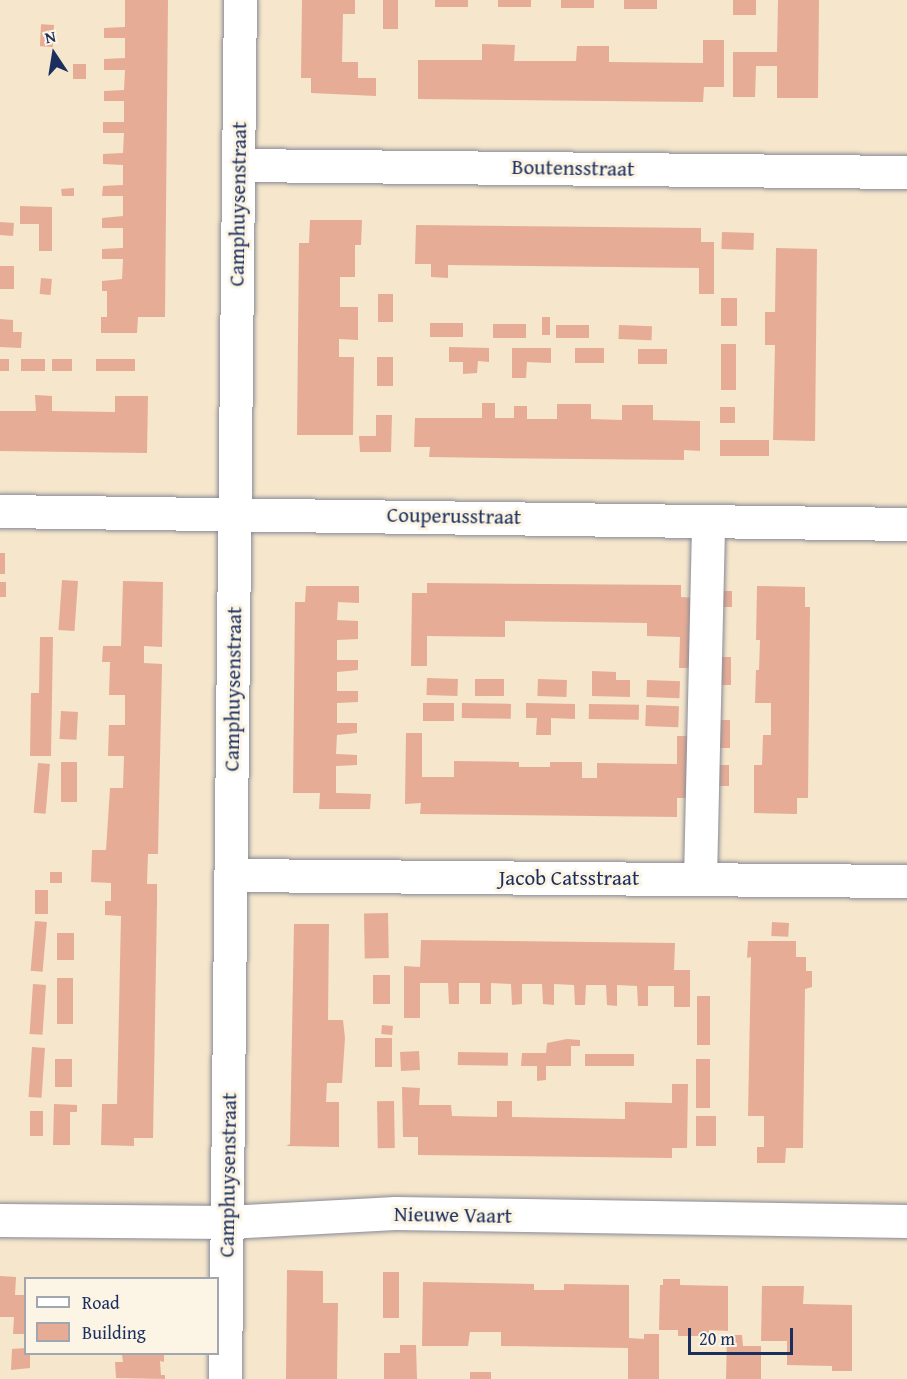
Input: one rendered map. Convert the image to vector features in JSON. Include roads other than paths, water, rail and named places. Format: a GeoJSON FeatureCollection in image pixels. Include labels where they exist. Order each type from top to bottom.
{"type":"FeatureCollection","features":[{"type":"Feature","properties":{"kind":"street","name":"Camphuysenstraat"},"geometry":{"type":"LineString","coordinates":[[225,1379],[240,0]]}},
{"type":"Feature","properties":{"kind":"street","name":"Boutensstraat"},"geometry":{"type":"LineString","coordinates":[[238,165],[907,172]]}},
{"type":"Feature","properties":{"kind":"street","name":"Couperusstraat"},"geometry":{"type":"LineString","coordinates":[[0,511],[234,512],[907,524]]}},
{"type":"Feature","properties":{"kind":"street"},"geometry":{"type":"LineString","coordinates":[[700,879],[708,520]]}},
{"type":"Feature","properties":{"kind":"street","name":"Jacob Catsstraat"},"geometry":{"type":"LineString","coordinates":[[231,875],[907,881]]}},
{"type":"Feature","properties":{"kind":"street","name":"Nieuwe Vaart"},"geometry":{"type":"LineString","coordinates":[[0,1220],[227,1222],[395,1214],[907,1221]]}}]}
